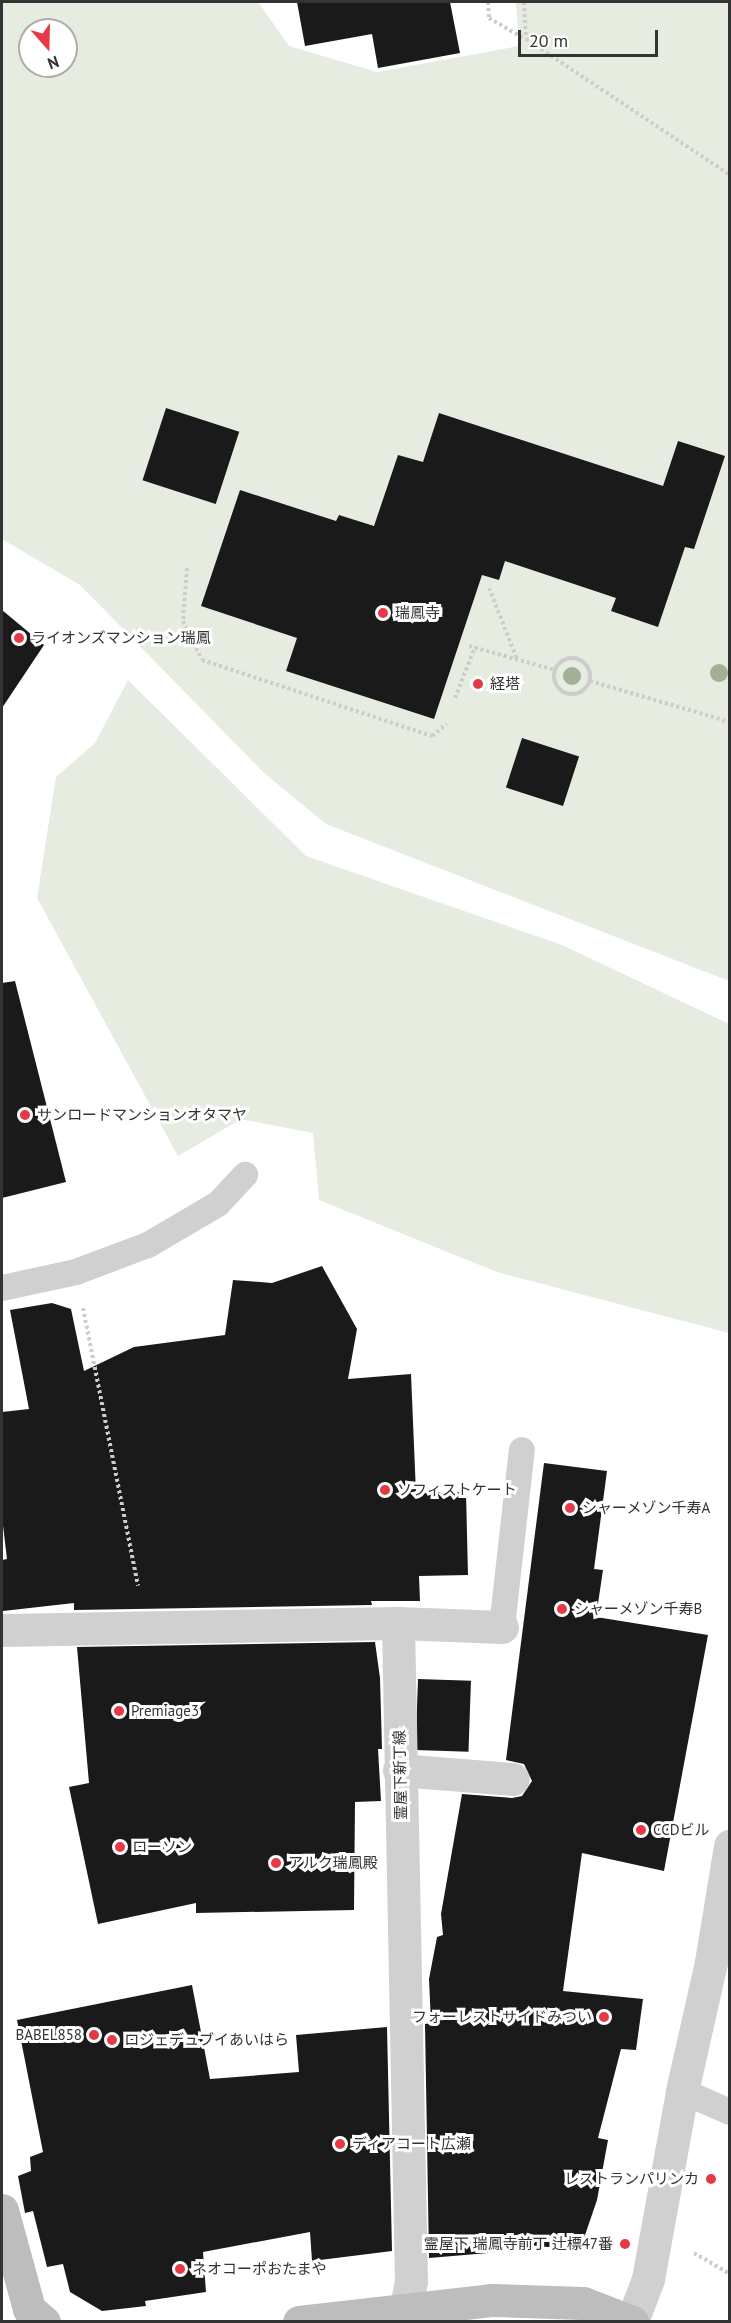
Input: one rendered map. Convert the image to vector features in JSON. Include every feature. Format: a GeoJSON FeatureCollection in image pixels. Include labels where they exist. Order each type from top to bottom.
{"type":"FeatureCollection","features":[{"type":"Feature","properties":{"kind":"street"},"geometry":{"type":"LineString","coordinates":[[2,1630],[146,1625],[398,1623],[502,1627]]}},
{"type":"Feature","properties":{"kind":"street","name":"霊屋下新丁線"},"geometry":{"type":"LineString","coordinates":[[398,1623],[399,1770],[411,2281],[403,2316]]}},
{"type":"Feature","properties":{"kind":"street"},"geometry":{"type":"LineString","coordinates":[[399,1770],[513,1779]]}},
{"type":"Feature","properties":{"kind":"street"},"geometry":{"type":"LineString","coordinates":[[299,2322],[403,2316],[493,2301],[583,2303],[632,2321],[648,2279],[682,2091],[720,1965],[729,1845]]}},
{"type":"Feature","properties":{"kind":"street"},"geometry":{"type":"LineString","coordinates":[[2,2210],[29,2309],[44,2322]]}},
{"type":"Feature","properties":{"kind":"lane"},"geometry":{"type":"LineString","coordinates":[[2,1288],[75,1272],[148,1245],[218,1204],[244,1175]]}},
{"type":"Feature","properties":{"kind":"lane"},"geometry":{"type":"LineString","coordinates":[[502,1627],[522,1449]]}},
{"type":"Feature","properties":{"kind":"lane"},"geometry":{"type":"LineString","coordinates":[[682,2091],[729,2112]]}},
{"type":"Feature","properties":{"kind":"path"},"geometry":{"type":"LineString","coordinates":[[488,2],[489,18],[526,39],[729,175]]}},
{"type":"Feature","properties":{"kind":"path"},"geometry":{"type":"LineString","coordinates":[[524,2],[526,39]]}},
{"type":"Feature","properties":{"kind":"path"},"geometry":{"type":"LineString","coordinates":[[187,568],[183,621],[202,660],[432,735],[447,724]]}},
{"type":"Feature","properties":{"kind":"path"},"geometry":{"type":"LineString","coordinates":[[489,588],[517,660]]}},
{"type":"Feature","properties":{"kind":"path"},"geometry":{"type":"LineString","coordinates":[[469,646],[555,670]]}},
{"type":"Feature","properties":{"kind":"path"},"geometry":{"type":"LineString","coordinates":[[455,698],[475,647]]}},
{"type":"Feature","properties":{"kind":"path"},"geometry":{"type":"LineString","coordinates":[[577,658],[589,667],[590,681],[581,692],[567,693],[556,685],[555,670],[564,659],[577,658]]}},
{"type":"Feature","properties":{"kind":"path"},"geometry":{"type":"LineString","coordinates":[[590,681],[729,722]]}},
{"type":"Feature","properties":{"kind":"path"},"geometry":{"type":"LineString","coordinates":[[75,1272],[146,1625]]}},
{"type":"Feature","properties":{"kind":"path"},"geometry":{"type":"LineString","coordinates":[[690,2250],[729,2274]]}},
{"type":"Feature","properties":{"kind":"shaded area"},"geometry":{"type":"Polygon","coordinates":[[[2,2],[258,2],[289,46],[377,72],[519,46],[516,2],[729,2],[729,981],[326,824],[264,773],[80,585],[2,539],[2,2]]]}},
{"type":"Feature","properties":{"kind":"shaded area"},"geometry":{"type":"Polygon","coordinates":[[[128,680],[306,856],[562,945],[729,1024],[729,1333],[497,1272],[319,1200],[313,1133],[241,1119],[178,1156],[37,898],[56,777],[95,743],[128,680]]]}},
{"type":"Feature","properties":{"kind":"building"},"geometry":{"type":"Polygon","coordinates":[[[297,2],[450,2],[460,53],[378,68],[372,34],[305,46],[297,2]]]}},
{"type":"Feature","properties":{"kind":"building"},"geometry":{"type":"Polygon","coordinates":[[[166,408],[239,432],[216,504],[143,480],[166,408]]]}},
{"type":"Feature","properties":{"kind":"building"},"geometry":{"type":"Polygon","coordinates":[[[439,413],[663,486],[678,441],[725,456],[694,549],[685,547],[658,627],[611,611],[616,598],[505,561],[499,580],[482,575],[434,719],[286,671],[297,638],[201,606],[240,490],[336,521],[339,515],[374,526],[398,455],[423,462],[439,413]]]}},
{"type":"Feature","properties":{"kind":"building","name":"ライオンズマンション瑞鳳"},"geometry":{"type":"Polygon","coordinates":[[[2,610],[44,645],[2,708],[2,610]]]}},
{"type":"Feature","properties":{"kind":"building"},"geometry":{"type":"Polygon","coordinates":[[[522,738],[579,757],[563,806],[506,787],[522,738]]]}},
{"type":"Feature","properties":{"kind":"building","name":"サンロードマンションオタマヤ"},"geometry":{"type":"Polygon","coordinates":[[[15,981],[66,1182],[2,1198],[2,983],[15,981]]]}},
{"type":"Feature","properties":{"kind":"building"},"geometry":{"type":"Polygon","coordinates":[[[322,1266],[357,1329],[348,1379],[411,1374],[416,1493],[466,1492],[468,1575],[419,1576],[420,1601],[371,1601],[372,1605],[74,1610],[74,1603],[3,1611],[2,1560],[7,1559],[2,1517],[2,1412],[29,1409],[10,1310],[52,1303],[71,1309],[84,1371],[134,1347],[225,1335],[233,1280],[272,1283],[322,1266]]]}},
{"type":"Feature","properties":{"kind":"building"},"geometry":{"type":"Polygon","coordinates":[[[544,1463],[607,1471],[594,1569],[603,1570],[596,1617],[708,1635],[664,1871],[582,1853],[563,1991],[643,1999],[636,2050],[621,2049],[598,2138],[608,2140],[597,2200],[583,2241],[563,2237],[549,2247],[500,2245],[500,2252],[429,2258],[425,2024],[431,2023],[429,1979],[437,1937],[443,1935],[441,1914],[462,1794],[512,1798],[522,1796],[532,1781],[524,1764],[506,1760],[544,1463]]]}},
{"type":"Feature","properties":{"kind":"building"},"geometry":{"type":"Polygon","coordinates":[[[375,1642],[380,1678],[382,1749],[378,1749],[381,1801],[355,1802],[354,1910],[196,1913],[196,1903],[98,1924],[69,1787],[89,1783],[77,1647],[375,1642]]]}},
{"type":"Feature","properties":{"kind":"building"},"geometry":{"type":"Polygon","coordinates":[[[418,1679],[471,1681],[468,1752],[416,1750],[418,1679]]]}},
{"type":"Feature","properties":{"kind":"building"},"geometry":{"type":"Polygon","coordinates":[[[192,1985],[210,2079],[299,2072],[296,2035],[387,2027],[392,2251],[312,2261],[310,2232],[203,2252],[206,2292],[145,2301],[146,2306],[102,2311],[70,2292],[63,2264],[47,2267],[33,2211],[25,2213],[18,2176],[31,2171],[30,2157],[43,2152],[17,2020],[192,1985]]]}},
{"type":"Feature","properties":{"kind":"place","name":"瑞鳳寺"},"geometry":{"type":"Point","coordinates":[383,613]}},
{"type":"Feature","properties":{"kind":"place","name":"ライオンズマンション瑞鳳"},"geometry":{"type":"Point","coordinates":[19,638]}},
{"type":"Feature","properties":{"kind":"place","name":"経塔"},"geometry":{"type":"Point","coordinates":[478,684]}},
{"type":"Feature","properties":{"kind":"place","name":"サンロードマンションオタマヤ"},"geometry":{"type":"Point","coordinates":[25,1115]}},
{"type":"Feature","properties":{"kind":"place","name":"ソフィストケート"},"geometry":{"type":"Point","coordinates":[385,1490]}},
{"type":"Feature","properties":{"kind":"place","name":"シャーメゾン千寿A"},"geometry":{"type":"Point","coordinates":[570,1508]}},
{"type":"Feature","properties":{"kind":"place","name":"シャーメゾン千寿B"},"geometry":{"type":"Point","coordinates":[562,1609]}},
{"type":"Feature","properties":{"kind":"place","name":"Premiage3"},"geometry":{"type":"Point","coordinates":[119,1711]}},
{"type":"Feature","properties":{"kind":"place","name":"CCDビル"},"geometry":{"type":"Point","coordinates":[641,1830]}},
{"type":"Feature","properties":{"kind":"place","name":"ローソン"},"geometry":{"type":"Point","coordinates":[120,1847]}},
{"type":"Feature","properties":{"kind":"place","name":"アルク瑞鳳殿"},"geometry":{"type":"Point","coordinates":[276,1863]}},
{"type":"Feature","properties":{"kind":"place","name":"フォーレストサイドみつい"},"geometry":{"type":"Point","coordinates":[604,2017]}},
{"type":"Feature","properties":{"kind":"place","name":"BABEL858"},"geometry":{"type":"Point","coordinates":[94,2035]}},
{"type":"Feature","properties":{"kind":"place","name":"ロジェデュブイあいはら"},"geometry":{"type":"Point","coordinates":[112,2040]}},
{"type":"Feature","properties":{"kind":"place","name":"ディアコート広瀬"},"geometry":{"type":"Point","coordinates":[340,2144]}},
{"type":"Feature","properties":{"kind":"place","name":"レストランパリンカ"},"geometry":{"type":"Point","coordinates":[711,2179]}},
{"type":"Feature","properties":{"kind":"place","name":"霊屋下 瑞鳳寺前丁 辻標47番"},"geometry":{"type":"Point","coordinates":[625,2244]}},
{"type":"Feature","properties":{"kind":"place","name":"ネオコーポおたまや"},"geometry":{"type":"Point","coordinates":[180,2269]}}]}
